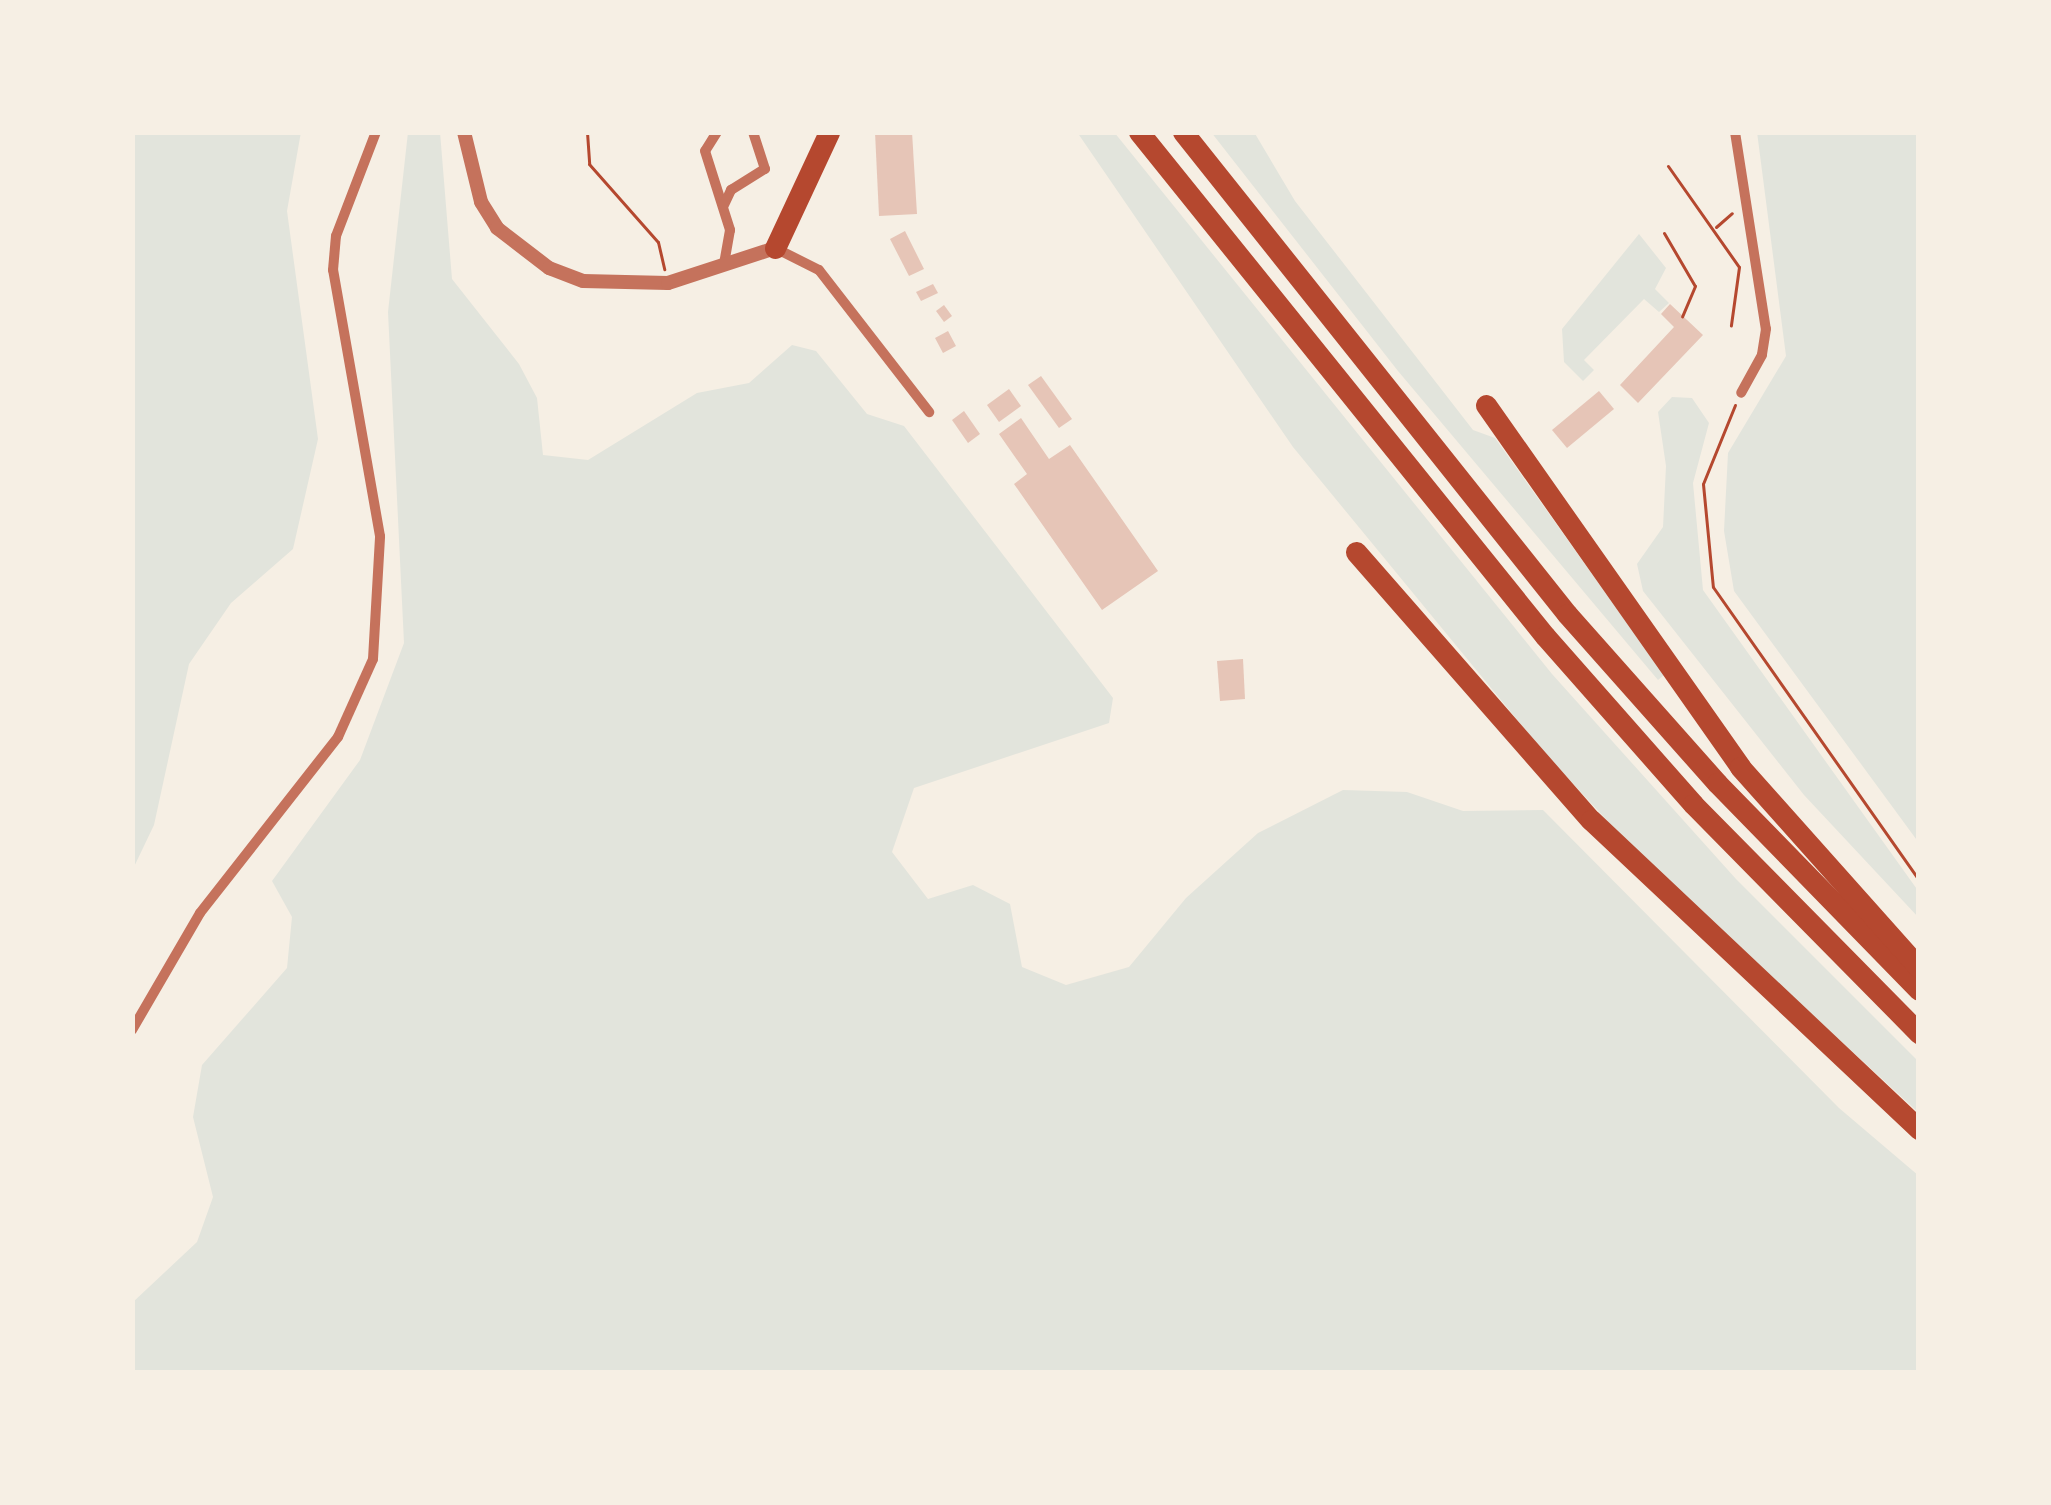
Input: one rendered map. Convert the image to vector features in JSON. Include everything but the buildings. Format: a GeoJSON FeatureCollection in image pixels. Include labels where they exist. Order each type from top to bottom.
{"type":"FeatureCollection","features":[{"type":"Feature","properties":{"kind":"highway"},"geometry":{"type":"LineString","coordinates":[[775,248],[818,132]]}},
{"type":"Feature","properties":{"kind":"highway"},"geometry":{"type":"LineString","coordinates":[[775,248],[829,132]]}},
{"type":"Feature","properties":{"kind":"highway"},"geometry":{"type":"LineString","coordinates":[[1139,132],[1545,636],[1693,804],[1919,1033]]}},
{"type":"Feature","properties":{"kind":"highway"},"geometry":{"type":"LineString","coordinates":[[1184,132],[1567,614],[1717,783],[1919,989]]}},
{"type":"Feature","properties":{"kind":"highway"},"geometry":{"type":"LineString","coordinates":[[1486,405],[1740,767],[1919,968]]}},
{"type":"Feature","properties":{"kind":"highway"},"geometry":{"type":"LineString","coordinates":[[1356,552],[1592,820],[1919,1129]]}},
{"type":"Feature","properties":{"kind":"street"},"geometry":{"type":"LineString","coordinates":[[132,1030],[200,914],[338,737],[373,658],[380,536],[333,270],[336,236],[376,132]]}},
{"type":"Feature","properties":{"kind":"street"},"geometry":{"type":"LineString","coordinates":[[464,132],[481,202],[521,250],[583,281],[668,283],[775,248],[819,270],[929,412]]}},
{"type":"Feature","properties":{"kind":"street"},"geometry":{"type":"LineString","coordinates":[[717,132],[706,166],[732,241],[724,264]]}},
{"type":"Feature","properties":{"kind":"street"},"geometry":{"type":"LineString","coordinates":[[723,208],[731,190],[765,169],[753,132]]}},
{"type":"Feature","properties":{"kind":"street"},"geometry":{"type":"LineString","coordinates":[[1735,132],[1766,328],[1762,356],[1741,393]]}},
{"type":"Feature","properties":{"kind":"path"},"geometry":{"type":"LineString","coordinates":[[587,132],[589,164],[658,242],[668,283]]}},
{"type":"Feature","properties":{"kind":"path"},"geometry":{"type":"LineString","coordinates":[[1668,166],[1739,267],[1731,325]]}},
{"type":"Feature","properties":{"kind":"path"},"geometry":{"type":"LineString","coordinates":[[1715,228],[1746,203]]}},
{"type":"Feature","properties":{"kind":"path"},"geometry":{"type":"LineString","coordinates":[[1664,233],[1695,286],[1682,316]]}},
{"type":"Feature","properties":{"kind":"path"},"geometry":{"type":"LineString","coordinates":[[1741,393],[1703,484],[1713,587],[1919,880]]}},
{"type":"Feature","properties":{"kind":"shaded area"},"geometry":{"type":"Polygon","coordinates":[[[132,132],[301,132],[287,211],[318,439],[293,549],[231,603],[189,664],[154,825],[132,871],[132,132]]]}},
{"type":"Feature","properties":{"kind":"shaded area"},"geometry":{"type":"Polygon","coordinates":[[[408,132],[440,132],[452,279],[519,364],[537,398],[543,455],[588,460],[697,393],[749,383],[792,345],[816,351],[867,414],[904,426],[1113,698],[1109,723],[914,788],[892,852],[928,899],[973,885],[1010,904],[1022,967],[1066,985],[1129,967],[1186,898],[1258,833],[1343,790],[1407,792],[1463,811],[1543,810],[1839,1108],[1919,1176],[1919,1373],[132,1373],[132,1303],[197,1242],[213,1197],[193,1117],[202,1065],[287,968],[292,917],[272,881],[360,760],[404,643],[388,312],[408,132]]]}},
{"type":"Feature","properties":{"kind":"shaded area"},"geometry":{"type":"Polygon","coordinates":[[[1077,132],[1114,132],[1552,674],[1736,879],[1919,1062],[1919,1113],[1638,854],[1542,750],[1293,447],[1077,132]]]}},
{"type":"Feature","properties":{"kind":"shaded area"},"geometry":{"type":"Polygon","coordinates":[[[1211,132],[1254,132],[1295,201],[1473,430],[1495,438],[1664,675],[1658,680],[1398,371],[1211,132]]]}},
{"type":"Feature","properties":{"kind":"shaded area"},"geometry":{"type":"Polygon","coordinates":[[[1757,132],[1919,132],[1919,843],[1734,591],[1724,531],[1728,453],[1786,356],[1757,132]]]}},
{"type":"Feature","properties":{"kind":"shaded area"},"geometry":{"type":"Polygon","coordinates":[[[1639,234],[1666,268],[1655,289],[1669,303],[1659,312],[1644,299],[1584,360],[1594,370],[1583,381],[1564,362],[1562,329],[1639,234]]]}},
{"type":"Feature","properties":{"kind":"shaded area"},"geometry":{"type":"Polygon","coordinates":[[[1672,397],[1692,398],[1709,423],[1693,483],[1703,590],[1919,892],[1919,918],[1804,795],[1643,591],[1637,564],[1663,527],[1666,466],[1658,412],[1672,397]]]}}]}
